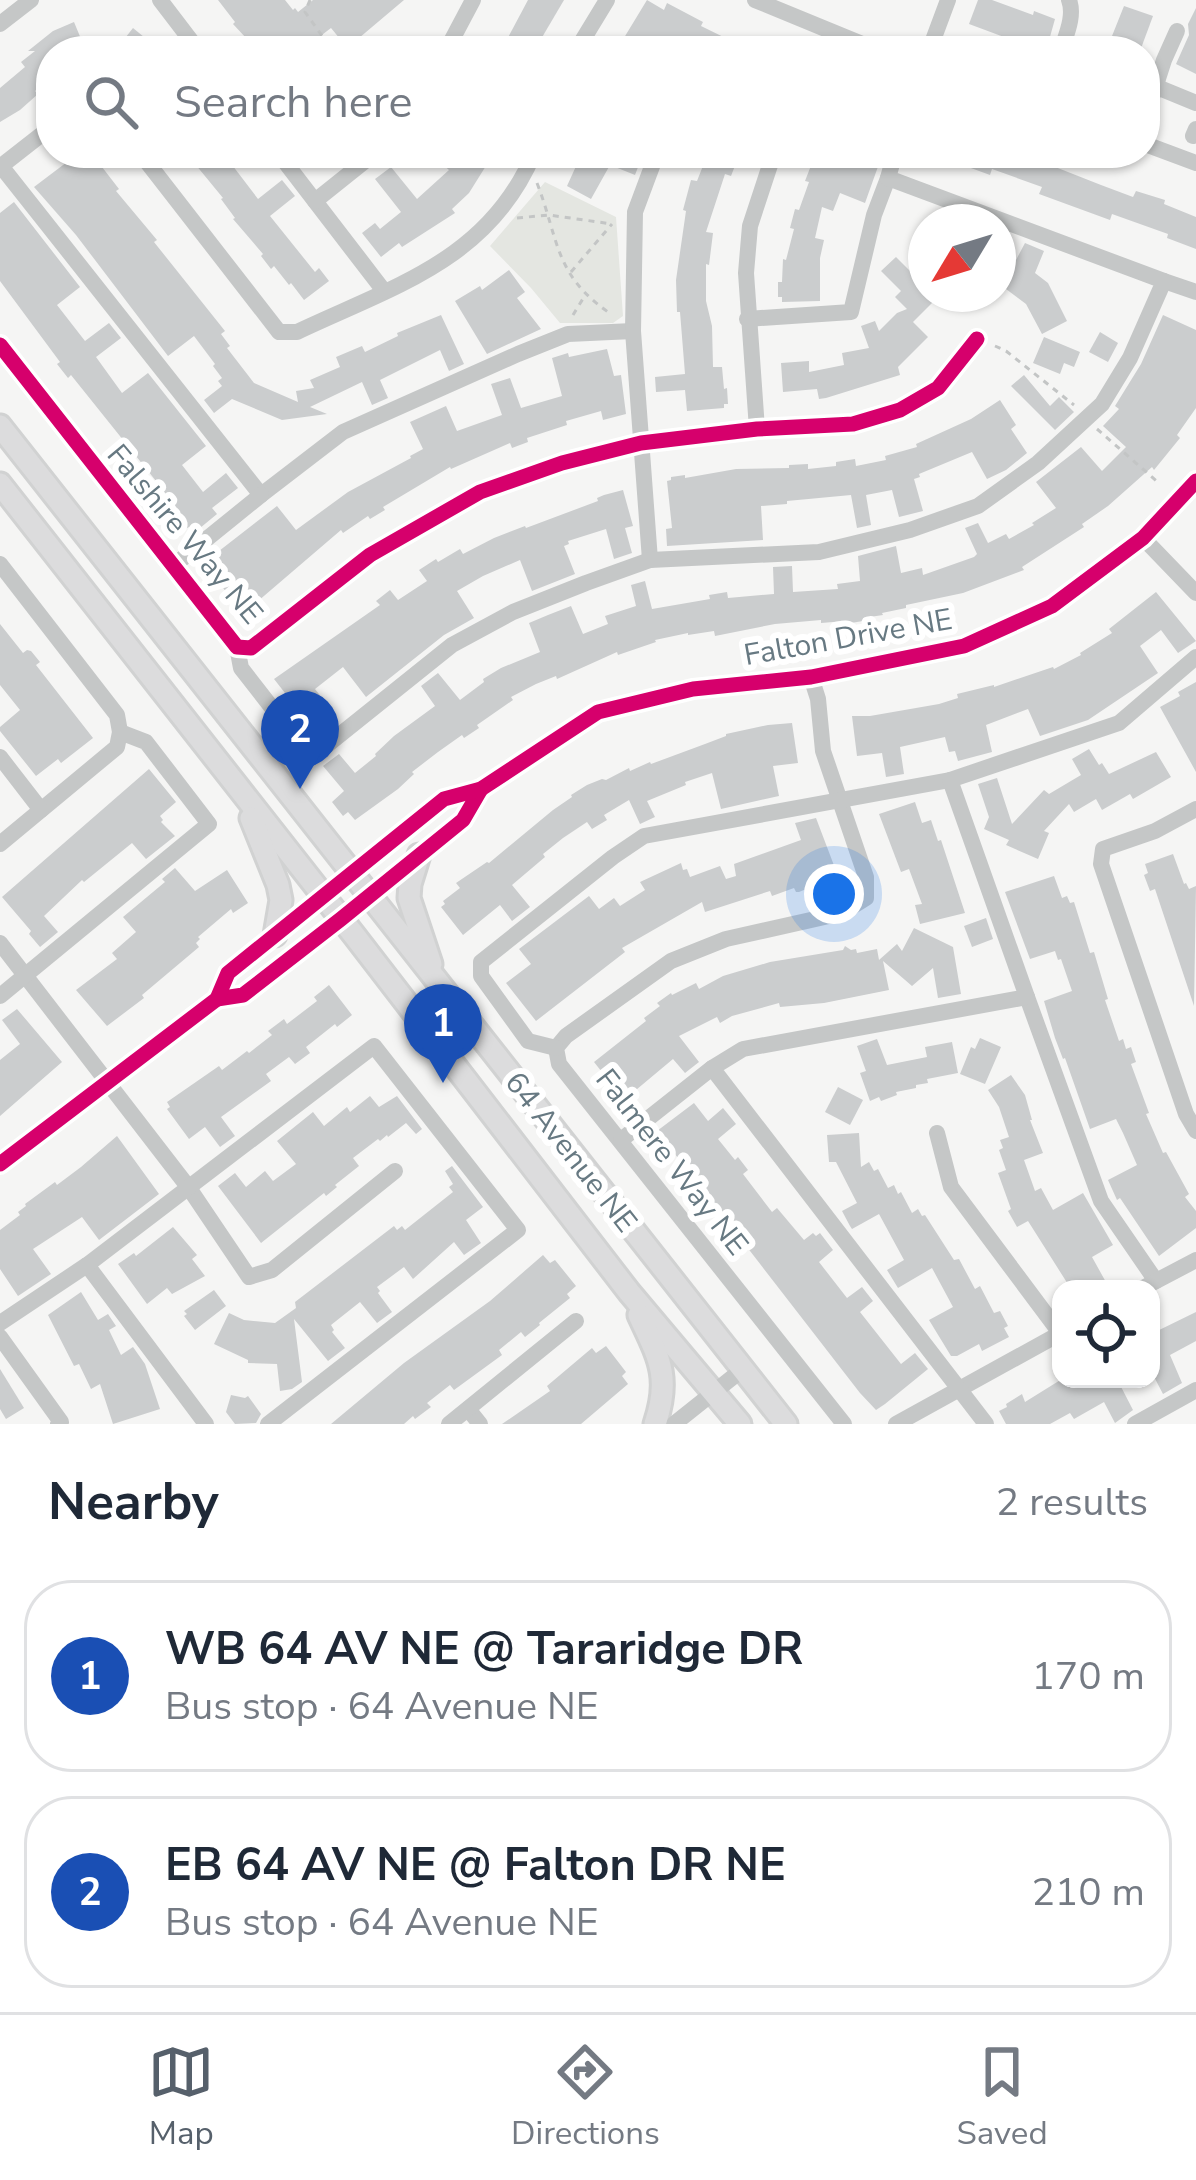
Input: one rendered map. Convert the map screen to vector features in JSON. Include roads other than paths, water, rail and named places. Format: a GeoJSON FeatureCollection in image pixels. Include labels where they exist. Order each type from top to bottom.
{"type":"FeatureCollection","features":[{"type":"Feature","properties":{"kind":"main road","name":"64 Avenue NE"},"geometry":{"type":"LineString","coordinates":[[0,426],[786,1424]]}},
{"type":"Feature","properties":{"kind":"main road","name":"64 Avenue NE"},"geometry":{"type":"LineString","coordinates":[[0,484],[628,1292],[740,1424]]}},
{"type":"Feature","properties":{"kind":"main road"},"geometry":{"type":"LineString","coordinates":[[239,790],[278,885],[280,910],[274,935]]}},
{"type":"Feature","properties":{"kind":"main road"},"geometry":{"type":"LineString","coordinates":[[419,855],[409,898],[440,987]]}},
{"type":"Feature","properties":{"kind":"main road"},"geometry":{"type":"LineString","coordinates":[[628,1292],[658,1356],[664,1399],[655,1424]]}},
{"type":"Feature","properties":{"kind":"street"},"geometry":{"type":"LineString","coordinates":[[0,24],[31,0]]}},
{"type":"Feature","properties":{"kind":"street"},"geometry":{"type":"LineString","coordinates":[[160,0],[188,36]]}},
{"type":"Feature","properties":{"kind":"street"},"geometry":{"type":"LineString","coordinates":[[454,36],[473,0]]}},
{"type":"Feature","properties":{"kind":"street"},"geometry":{"type":"LineString","coordinates":[[586,36],[607,0]]}},
{"type":"Feature","properties":{"kind":"street"},"geometry":{"type":"LineString","coordinates":[[754,0],[840,36]]}},
{"type":"Feature","properties":{"kind":"street"},"geometry":{"type":"LineString","coordinates":[[934,36],[948,0]]}},
{"type":"Feature","properties":{"kind":"street"},"geometry":{"type":"LineString","coordinates":[[1066,36],[1069,0]]}},
{"type":"Feature","properties":{"kind":"street"},"geometry":{"type":"LineString","coordinates":[[822,36],[825,30]]}},
{"type":"Feature","properties":{"kind":"street"},"geometry":{"type":"LineString","coordinates":[[1160,75],[1177,31]]}},
{"type":"Feature","properties":{"kind":"street"},"geometry":{"type":"LineString","coordinates":[[1160,88],[1196,103]]}},
{"type":"Feature","properties":{"kind":"street"},"geometry":{"type":"LineString","coordinates":[[36,139],[1,166],[261,495]]}},
{"type":"Feature","properties":{"kind":"street"},"geometry":{"type":"LineString","coordinates":[[1160,150],[1196,163]]}},
{"type":"Feature","properties":{"kind":"street"},"geometry":{"type":"LineString","coordinates":[[152,168],[279,332],[297,332],[432,269],[476,238],[527,168]]}},
{"type":"Feature","properties":{"kind":"street"},"geometry":{"type":"LineString","coordinates":[[290,168],[384,291]]}},
{"type":"Feature","properties":{"kind":"street"},"geometry":{"type":"LineString","coordinates":[[315,201],[356,168]]}},
{"type":"Feature","properties":{"kind":"street"},"geometry":{"type":"LineString","coordinates":[[650,560],[628,331],[635,212],[651,168]]}},
{"type":"Feature","properties":{"kind":"street"},"geometry":{"type":"LineString","coordinates":[[757,429],[746,273],[750,226],[769,168]]}},
{"type":"Feature","properties":{"kind":"street"},"geometry":{"type":"LineString","coordinates":[[747,319],[851,312],[874,215],[891,168]]}},
{"type":"Feature","properties":{"kind":"street"},"geometry":{"type":"LineString","coordinates":[[888,178],[1196,292]]}},
{"type":"Feature","properties":{"kind":"street"},"geometry":{"type":"LineString","coordinates":[[237,647],[241,668],[311,758],[452,645],[513,612],[650,560],[819,552],[910,530],[978,506],[1038,463],[1102,404],[1130,358],[1164,281]]}},
{"type":"Feature","properties":{"kind":"street"},"geometry":{"type":"LineString","coordinates":[[172,567],[343,432],[568,334],[628,331]]}},
{"type":"Feature","properties":{"kind":"street","name":"Falshire Way NE"},"geometry":{"type":"LineString","coordinates":[[0,346],[237,647],[251,648],[370,555],[480,492],[562,463],[641,443],[853,424],[900,410],[938,388],[977,339]]}},
{"type":"Feature","properties":{"kind":"street","name":"Falton Drive NE"},"geometry":{"type":"LineString","coordinates":[[217,999],[228,973],[444,799],[481,789],[598,712],[693,689],[811,676],[964,646],[1052,606],[1143,538],[1196,482]]}},
{"type":"Feature","properties":{"kind":"street"},"geometry":{"type":"LineString","coordinates":[[1143,538],[1196,593]]}},
{"type":"Feature","properties":{"kind":"street"},"geometry":{"type":"LineString","coordinates":[[0,564],[116,715],[120,731],[117,748],[0,844]]}},
{"type":"Feature","properties":{"kind":"street"},"geometry":{"type":"LineString","coordinates":[[811,676],[823,751],[839,800],[866,877],[866,898],[842,913],[726,939],[671,961],[556,1048],[528,1041],[481,976],[481,962],[644,836],[839,800],[950,780],[1119,723],[1196,657]]}},
{"type":"Feature","properties":{"kind":"street"},"geometry":{"type":"LineString","coordinates":[[0,996],[209,824],[146,742],[120,731]]}},
{"type":"Feature","properties":{"kind":"street"},"geometry":{"type":"LineString","coordinates":[[0,757],[41,810]]}},
{"type":"Feature","properties":{"kind":"street"},"geometry":{"type":"LineString","coordinates":[[950,780],[1101,1201],[1145,1280]]}},
{"type":"Feature","properties":{"kind":"street","name":"Falton Drive NE"},"geometry":{"type":"LineString","coordinates":[[217,999],[243,995],[340,919],[463,820],[481,789]]}},
{"type":"Feature","properties":{"kind":"street"},"geometry":{"type":"LineString","coordinates":[[1196,808],[1155,831],[1103,849],[1100,863],[1196,1132]]}},
{"type":"Feature","properties":{"kind":"street"},"geometry":{"type":"LineString","coordinates":[[0,943],[189,1188],[249,1277],[272,1270],[394,1171]]}},
{"type":"Feature","properties":{"kind":"street"},"geometry":{"type":"LineString","coordinates":[[621,1140],[742,1049],[1028,997]]}},
{"type":"Feature","properties":{"kind":"street"},"geometry":{"type":"LineString","coordinates":[[0,1164],[217,999]]}},
{"type":"Feature","properties":{"kind":"street"},"geometry":{"type":"LineString","coordinates":[[0,1323],[87,1265],[374,1046],[518,1230],[268,1424]]}},
{"type":"Feature","properties":{"kind":"street","name":"Falmere Way NE"},"geometry":{"type":"LineString","coordinates":[[556,1048],[559,1064],[844,1424]]}},
{"type":"Feature","properties":{"kind":"street"},"geometry":{"type":"LineString","coordinates":[[712,1068],[986,1424]]}},
{"type":"Feature","properties":{"kind":"street"},"geometry":{"type":"LineString","coordinates":[[937,1132],[951,1187],[1052,1321]]}},
{"type":"Feature","properties":{"kind":"street"},"geometry":{"type":"LineString","coordinates":[[1158,1280],[1196,1260]]}},
{"type":"Feature","properties":{"kind":"street"},"geometry":{"type":"LineString","coordinates":[[87,1265],[206,1424]]}},
{"type":"Feature","properties":{"kind":"street"},"geometry":{"type":"LineString","coordinates":[[449,1424],[474,1416],[576,1321]]}},
{"type":"Feature","properties":{"kind":"street"},"geometry":{"type":"LineString","coordinates":[[0,1337],[61,1422],[58,1424]]}},
{"type":"Feature","properties":{"kind":"street"},"geometry":{"type":"LineString","coordinates":[[896,1424],[1052,1338]]}},
{"type":"Feature","properties":{"kind":"street"},"geometry":{"type":"LineString","coordinates":[[674,1424],[743,1369]]}},
{"type":"Feature","properties":{"kind":"street"},"geometry":{"type":"LineString","coordinates":[[1135,1424],[1196,1390]]}},
{"type":"Feature","properties":{"kind":"place","name":"EB 64 AV NE @ Falton DR NE"},"geometry":{"type":"Point","coordinates":[300,789]}},
{"type":"Feature","properties":{"kind":"place","name":"WB 64 AV NE @ Tararidge DR"},"geometry":{"type":"Point","coordinates":[443,1083]}}]}
